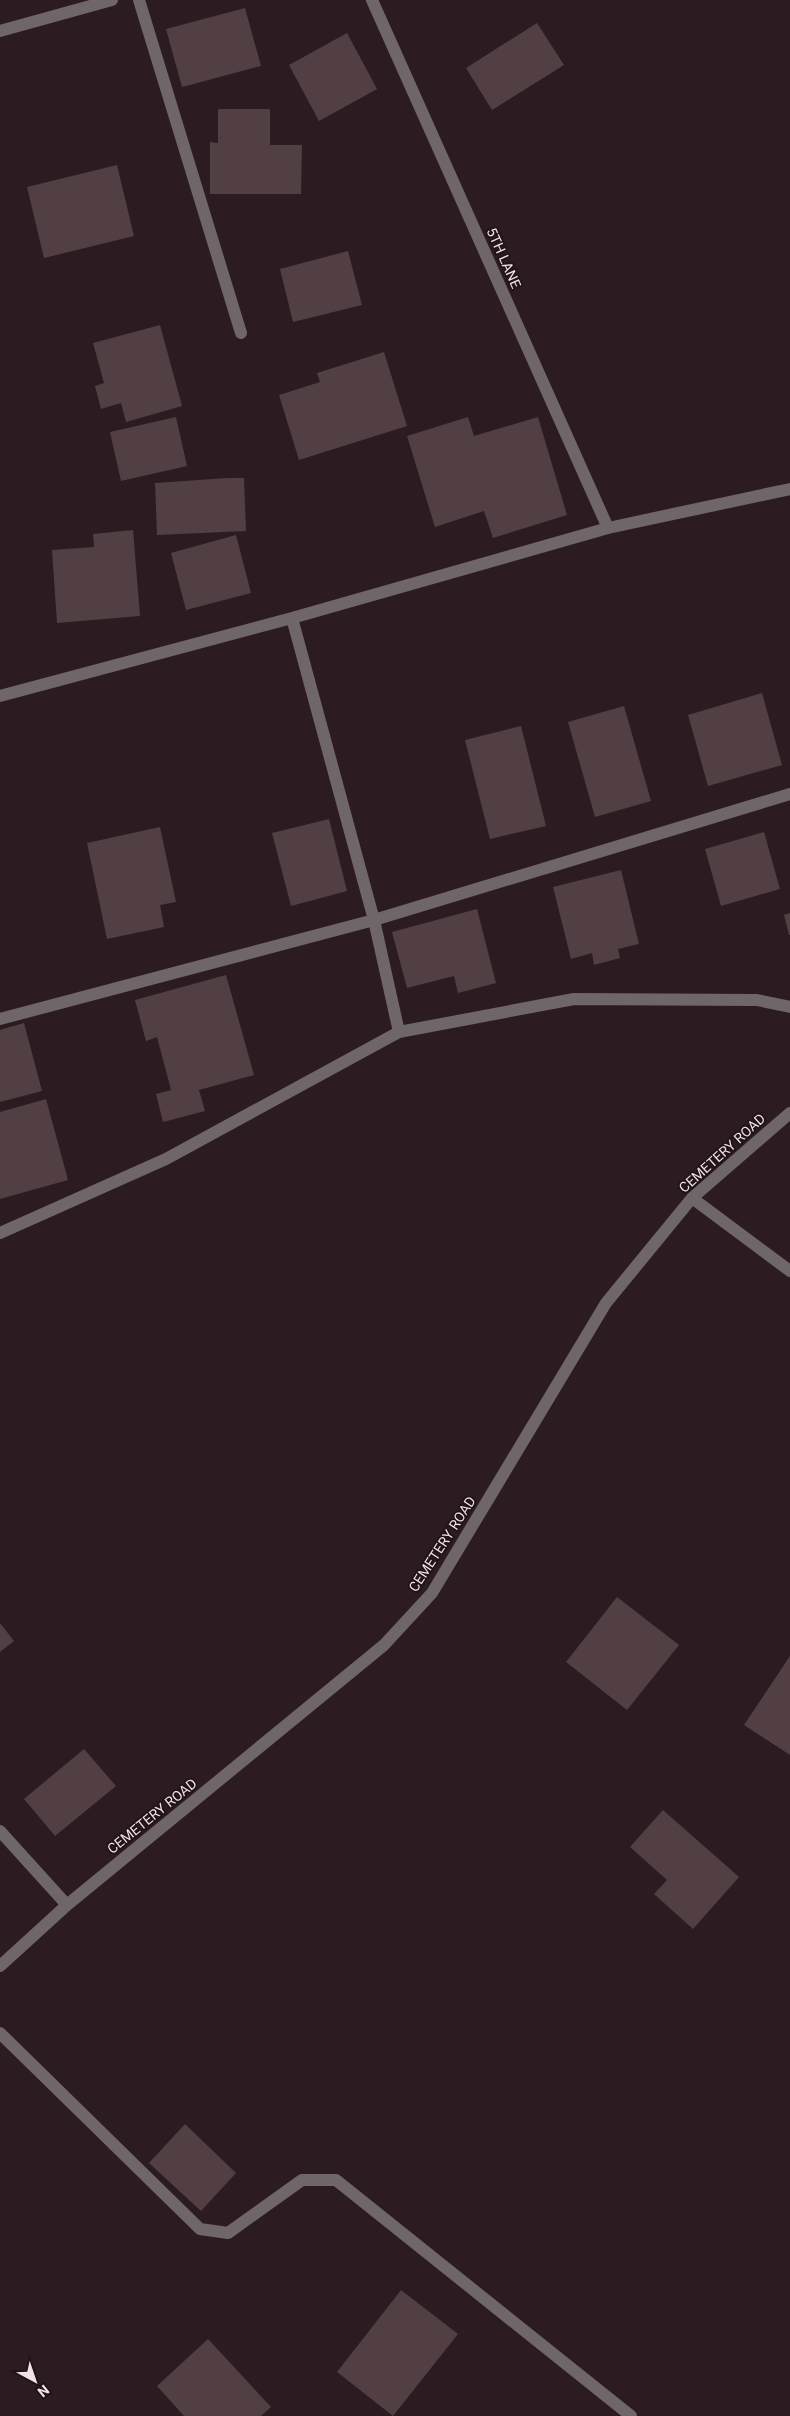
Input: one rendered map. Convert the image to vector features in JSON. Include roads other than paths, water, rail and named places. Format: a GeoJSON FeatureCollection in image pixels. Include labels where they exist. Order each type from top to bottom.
{"type":"FeatureCollection","features":[{"type":"Feature","properties":{"kind":"street"},"geometry":{"type":"LineString","coordinates":[[0,31],[112,0]]}},
{"type":"Feature","properties":{"kind":"street"},"geometry":{"type":"LineString","coordinates":[[139,0],[241,333]]}},
{"type":"Feature","properties":{"kind":"street","name":"5TH LANE"},"geometry":{"type":"LineString","coordinates":[[372,0],[608,528]]}},
{"type":"Feature","properties":{"kind":"street"},"geometry":{"type":"LineString","coordinates":[[0,696],[292,618],[608,528],[790,489]]}},
{"type":"Feature","properties":{"kind":"street"},"geometry":{"type":"LineString","coordinates":[[292,618],[374,920],[399,1032]]}},
{"type":"Feature","properties":{"kind":"street"},"geometry":{"type":"LineString","coordinates":[[0,1019],[374,920],[790,794]]}},
{"type":"Feature","properties":{"kind":"street"},"geometry":{"type":"LineString","coordinates":[[0,1233],[166,1159],[399,1032],[574,999],[757,1000],[790,1007]]}},
{"type":"Feature","properties":{"kind":"street","name":"CEMETERY ROAD"},"geometry":{"type":"LineString","coordinates":[[0,1966],[67,1905],[384,1645],[432,1593],[606,1303],[692,1198],[790,1113]]}},
{"type":"Feature","properties":{"kind":"street"},"geometry":{"type":"LineString","coordinates":[[692,1198],[790,1271]]}},
{"type":"Feature","properties":{"kind":"street"},"geometry":{"type":"LineString","coordinates":[[0,1831],[67,1905]]}},
{"type":"Feature","properties":{"kind":"street"},"geometry":{"type":"LineString","coordinates":[[0,2033],[200,2229],[228,2233],[302,2180],[336,2180],[631,2416]]}}]}
